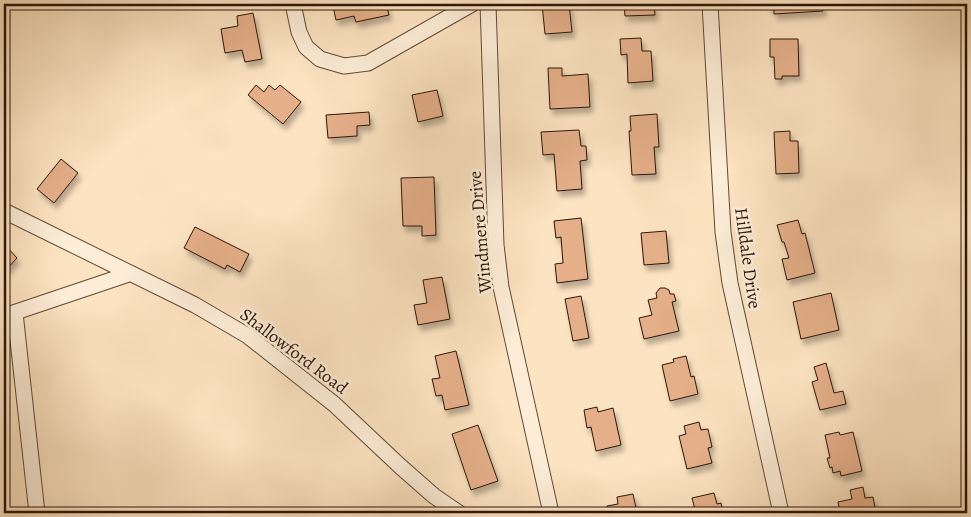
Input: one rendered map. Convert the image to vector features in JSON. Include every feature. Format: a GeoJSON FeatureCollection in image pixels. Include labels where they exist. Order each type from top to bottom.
{"type":"FeatureCollection","features":[{"type":"Feature","properties":{"kind":"street"},"geometry":{"type":"LineString","coordinates":[[293,4],[299,32],[306,47],[320,59],[344,66],[368,63],[472,4]]}},
{"type":"Feature","properties":{"kind":"street","name":"Windmere Drive"},"geometry":{"type":"LineString","coordinates":[[488,4],[496,245],[503,296],[551,513]]}},
{"type":"Feature","properties":{"kind":"street","name":"Hilldale Drive"},"geometry":{"type":"LineString","coordinates":[[710,4],[722,232],[730,283],[781,513]]}},
{"type":"Feature","properties":{"kind":"street","name":"Shallowford Road"},"geometry":{"type":"LineString","coordinates":[[4,211],[195,305],[248,336],[334,404],[401,468],[434,496],[459,513]]}},
{"type":"Feature","properties":{"kind":"street"},"geometry":{"type":"LineString","coordinates":[[37,513],[9,315],[129,274]]}},
{"type":"Feature","properties":{"kind":"building"},"geometry":{"type":"Polygon","coordinates":[[[342,4],[386,4],[389,15],[356,22],[354,16],[336,20],[333,6],[342,4]]]}},
{"type":"Feature","properties":{"kind":"building"},"geometry":{"type":"Polygon","coordinates":[[[542,4],[569,4],[572,32],[545,34],[542,4]]]}},
{"type":"Feature","properties":{"kind":"building"},"geometry":{"type":"Polygon","coordinates":[[[624,4],[654,4],[655,15],[625,16],[624,4]]]}},
{"type":"Feature","properties":{"kind":"building"},"geometry":{"type":"Polygon","coordinates":[[[768,4],[823,4],[823,11],[774,14],[774,7],[768,7],[768,4]]]}},
{"type":"Feature","properties":{"kind":"building"},"geometry":{"type":"Polygon","coordinates":[[[253,13],[262,59],[245,62],[242,50],[225,53],[221,29],[238,26],[237,16],[253,13]]]}},
{"type":"Feature","properties":{"kind":"building"},"geometry":{"type":"Polygon","coordinates":[[[641,38],[642,51],[651,51],[653,81],[628,83],[627,54],[621,55],[620,39],[641,38]]]}},
{"type":"Feature","properties":{"kind":"building"},"geometry":{"type":"Polygon","coordinates":[[[770,39],[798,39],[799,76],[782,76],[782,79],[775,79],[774,57],[770,57],[770,39]]]}},
{"type":"Feature","properties":{"kind":"building"},"geometry":{"type":"Polygon","coordinates":[[[548,68],[562,68],[562,76],[588,74],[590,107],[550,109],[548,68]]]}},
{"type":"Feature","properties":{"kind":"building"},"geometry":{"type":"Polygon","coordinates":[[[256,85],[264,92],[269,85],[275,90],[280,85],[301,102],[283,124],[248,95],[256,85]]]}},
{"type":"Feature","properties":{"kind":"building"},"geometry":{"type":"Polygon","coordinates":[[[437,90],[443,116],[418,122],[412,95],[437,90]]]}},
{"type":"Feature","properties":{"kind":"building"},"geometry":{"type":"Polygon","coordinates":[[[369,112],[370,125],[357,126],[357,136],[328,138],[326,115],[369,112]]]}},
{"type":"Feature","properties":{"kind":"building"},"geometry":{"type":"Polygon","coordinates":[[[657,114],[659,147],[654,147],[656,174],[632,175],[629,131],[631,131],[630,116],[657,114]]]}},
{"type":"Feature","properties":{"kind":"building"},"geometry":{"type":"Polygon","coordinates":[[[579,130],[581,146],[586,146],[587,160],[580,161],[582,189],[557,191],[554,154],[543,155],[541,132],[579,130]]]}},
{"type":"Feature","properties":{"kind":"building"},"geometry":{"type":"Polygon","coordinates":[[[790,131],[790,141],[798,141],[799,173],[776,174],[774,132],[790,131]]]}},
{"type":"Feature","properties":{"kind":"building"},"geometry":{"type":"Polygon","coordinates":[[[61,159],[78,173],[54,203],[37,189],[61,159]]]}},
{"type":"Feature","properties":{"kind":"building"},"geometry":{"type":"Polygon","coordinates":[[[434,177],[436,235],[422,236],[422,226],[403,226],[401,178],[434,177]]]}},
{"type":"Feature","properties":{"kind":"building"},"geometry":{"type":"Polygon","coordinates":[[[581,218],[588,279],[557,283],[555,264],[563,263],[561,237],[556,238],[554,221],[581,218]]]}},
{"type":"Feature","properties":{"kind":"building"},"geometry":{"type":"Polygon","coordinates":[[[798,220],[802,234],[805,233],[815,273],[787,280],[782,259],[789,258],[777,225],[798,220]]]}},
{"type":"Feature","properties":{"kind":"building"},"geometry":{"type":"Polygon","coordinates":[[[195,227],[249,254],[240,272],[227,265],[225,269],[184,248],[195,227]]]}},
{"type":"Feature","properties":{"kind":"building"},"geometry":{"type":"Polygon","coordinates":[[[666,231],[669,263],[644,265],[641,233],[666,231]]]}},
{"type":"Feature","properties":{"kind":"building"},"geometry":{"type":"Polygon","coordinates":[[[4,244],[17,258],[4,272],[4,244]]]}},
{"type":"Feature","properties":{"kind":"building"},"geometry":{"type":"Polygon","coordinates":[[[442,277],[450,319],[418,325],[414,305],[427,303],[423,280],[442,277]]]}},
{"type":"Feature","properties":{"kind":"building"},"geometry":{"type":"Polygon","coordinates":[[[660,288],[665,288],[669,290],[670,294],[674,294],[676,301],[672,302],[679,331],[644,339],[639,318],[652,315],[648,300],[657,298],[656,293],[660,288]]]}},
{"type":"Feature","properties":{"kind":"building"},"geometry":{"type":"Polygon","coordinates":[[[831,293],[839,330],[801,339],[793,302],[831,293]]]}},
{"type":"Feature","properties":{"kind":"building"},"geometry":{"type":"Polygon","coordinates":[[[581,296],[589,338],[573,341],[565,299],[581,296]]]}},
{"type":"Feature","properties":{"kind":"building"},"geometry":{"type":"Polygon","coordinates":[[[456,351],[469,405],[445,410],[442,395],[436,396],[432,379],[440,378],[435,356],[456,351]]]}},
{"type":"Feature","properties":{"kind":"building"},"geometry":{"type":"Polygon","coordinates":[[[686,356],[691,377],[694,376],[698,394],[670,401],[662,365],[674,362],[673,359],[686,356]]]}},
{"type":"Feature","properties":{"kind":"building"},"geometry":{"type":"Polygon","coordinates":[[[826,363],[834,393],[843,391],[846,404],[820,410],[812,382],[818,380],[814,367],[826,363]]]}},
{"type":"Feature","properties":{"kind":"building"},"geometry":{"type":"Polygon","coordinates":[[[597,407],[598,412],[613,408],[621,445],[596,451],[591,427],[587,428],[584,410],[597,407]]]}},
{"type":"Feature","properties":{"kind":"building"},"geometry":{"type":"Polygon","coordinates":[[[699,422],[701,430],[708,429],[712,447],[708,448],[712,463],[687,469],[679,436],[686,434],[684,426],[699,422]]]}},
{"type":"Feature","properties":{"kind":"building"},"geometry":{"type":"Polygon","coordinates":[[[478,425],[498,481],[471,490],[452,434],[478,425]]]}},
{"type":"Feature","properties":{"kind":"building"},"geometry":{"type":"Polygon","coordinates":[[[839,432],[840,435],[853,432],[862,471],[841,476],[840,471],[833,473],[832,467],[830,468],[825,435],[839,432]]]}},
{"type":"Feature","properties":{"kind":"building"},"geometry":{"type":"Polygon","coordinates":[[[863,487],[865,498],[873,497],[876,513],[840,513],[838,502],[852,499],[850,490],[863,487]]]}},
{"type":"Feature","properties":{"kind":"building"},"geometry":{"type":"Polygon","coordinates":[[[714,493],[717,504],[721,503],[723,513],[696,513],[692,498],[714,493]]]}},
{"type":"Feature","properties":{"kind":"building"},"geometry":{"type":"Polygon","coordinates":[[[633,494],[637,513],[608,513],[607,506],[618,504],[617,497],[633,494]]]}},
{"type":"Feature","properties":{"kind":"waterway"},"geometry":{"type":"LineString","coordinates":[[4,502],[8,513]]}}]}
